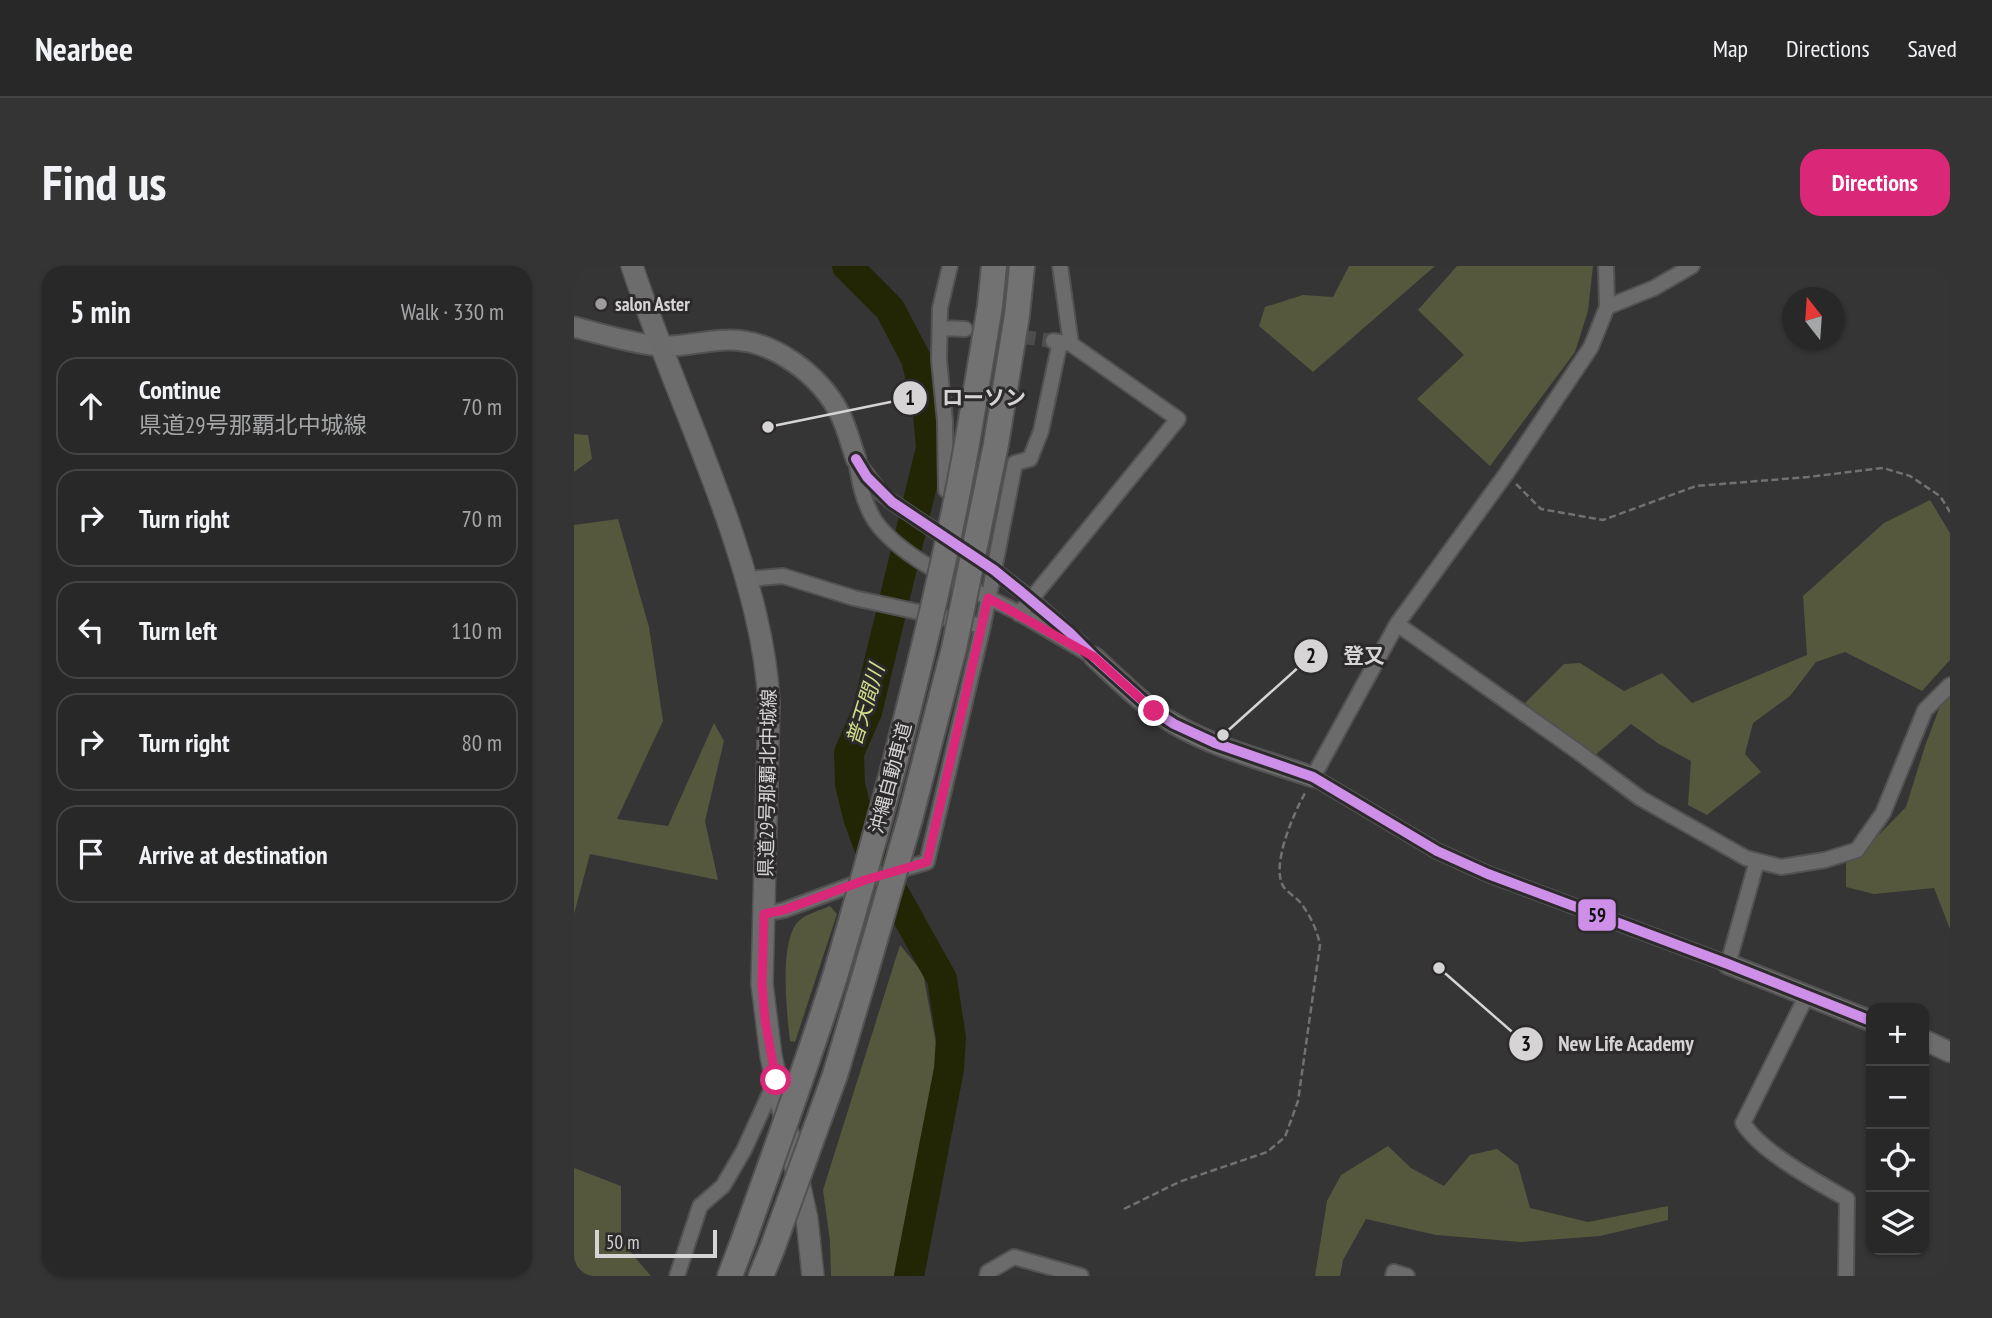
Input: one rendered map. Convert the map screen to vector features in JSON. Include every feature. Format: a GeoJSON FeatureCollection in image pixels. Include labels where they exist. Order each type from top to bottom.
{"type":"FeatureCollection","features":[{"type":"Feature","properties":{"kind":"highway","name":"沖縄自動車道"},"geometry":{"type":"LineString","coordinates":[[730,1276],[824,1010],[878,827],[927,640],[954,518],[990,306],[994,266]]}},
{"type":"Feature","properties":{"kind":"highway","name":"沖縄自動車道"},"geometry":{"type":"LineString","coordinates":[[761,1276],[835,1074],[910,819],[954,648],[996,444],[1017,315],[1022,266]]}},
{"type":"Feature","properties":{"kind":"main road","name":"県道29号那覇北中城線"},"geometry":{"type":"LineString","coordinates":[[632,266],[660,346],[708,462],[748,579],[768,676],[762,984],[765,1020],[776,1080],[807,1219],[813,1276]]}},
{"type":"Feature","properties":{"kind":"street"},"geometry":{"type":"LineString","coordinates":[[946,491],[945,421],[939,360],[940,308],[950,266]]}},
{"type":"Feature","properties":{"kind":"street"},"geometry":{"type":"LineString","coordinates":[[764,914],[784,910],[865,880],[927,862],[983,626],[1015,463],[1030,458],[1041,431],[1062,342],[1060,266]]}},
{"type":"Feature","properties":{"kind":"street"},"geometry":{"type":"LineString","coordinates":[[1313,778],[1397,624],[1506,474],[1591,347],[1607,307],[1606,266]]}},
{"type":"Feature","properties":{"kind":"street"},"geometry":{"type":"LineString","coordinates":[[1607,307],[1654,288],[1692,266]]}},
{"type":"Feature","properties":{"kind":"street"},"geometry":{"type":"LineString","coordinates":[[574,327],[660,346],[731,340],[755,344],[792,360],[821,384],[841,415],[867,505],[875,521],[894,543],[930,566],[1094,657]]}},
{"type":"Feature","properties":{"kind":"street"},"geometry":{"type":"LineString","coordinates":[[940,328],[965,329]]}},
{"type":"Feature","properties":{"kind":"street"},"geometry":{"type":"LineString","coordinates":[[1019,614],[1178,419],[1062,342]]}},
{"type":"Feature","properties":{"kind":"street"},"geometry":{"type":"LineString","coordinates":[[856,460],[867,477],[892,502],[993,570],[1069,632],[1154,711],[1174,724],[1216,743],[1313,778],[1437,851],[1488,874],[1866,1019]]}},
{"type":"Feature","properties":{"kind":"street"},"geometry":{"type":"LineString","coordinates":[[748,579],[783,576],[854,598],[983,626]]}},
{"type":"Feature","properties":{"kind":"street"},"geometry":{"type":"LineString","coordinates":[[1397,624],[1640,797],[1746,858],[1781,867],[1825,860],[1857,850],[1883,813],[1925,710],[1950,685]]}},
{"type":"Feature","properties":{"kind":"street"},"geometry":{"type":"LineString","coordinates":[[1728,964],[1757,861]]}},
{"type":"Feature","properties":{"kind":"street"},"geometry":{"type":"LineString","coordinates":[[1807,995],[1743,1123],[1751,1136],[1808,1177],[1847,1199],[1846,1276]]}},
{"type":"Feature","properties":{"kind":"street"},"geometry":{"type":"LineString","coordinates":[[1929,1042],[1950,1052]]}},
{"type":"Feature","properties":{"kind":"street"},"geometry":{"type":"LineString","coordinates":[[677,1276],[700,1206],[723,1186],[744,1150],[776,1080]]}},
{"type":"Feature","properties":{"kind":"street"},"geometry":{"type":"LineString","coordinates":[[987,1276],[988,1272],[1014,1257],[1080,1276]]}},
{"type":"Feature","properties":{"kind":"street"},"geometry":{"type":"LineString","coordinates":[[1393,1276],[1394,1272],[1407,1276]]}},
{"type":"Feature","properties":{"kind":"path"},"geometry":{"type":"LineString","coordinates":[[1506,474],[1541,509],[1603,520],[1696,486],[1883,468],[1910,475],[1940,496],[1950,512]]}},
{"type":"Feature","properties":{"kind":"path"},"geometry":{"type":"LineString","coordinates":[[1124,1209],[1179,1182],[1268,1152],[1285,1137],[1297,1101],[1320,945],[1318,931],[1300,902],[1283,886],[1279,869],[1292,817],[1313,778]]}},
{"type":"Feature","properties":{"kind":"green space"},"geometry":{"type":"Polygon","coordinates":[[[1349,266],[1435,266],[1313,372],[1259,326],[1265,307],[1303,295],[1333,297],[1349,266]]]}},
{"type":"Feature","properties":{"kind":"green space"},"geometry":{"type":"Polygon","coordinates":[[[1457,266],[1593,266],[1588,311],[1575,352],[1490,466],[1417,399],[1464,355],[1418,310],[1457,266]]]}},
{"type":"Feature","properties":{"kind":"green space"},"geometry":{"type":"Polygon","coordinates":[[[574,434],[588,435],[592,459],[574,472],[574,434]]]}},
{"type":"Feature","properties":{"kind":"green space"},"geometry":{"type":"Polygon","coordinates":[[[1930,500],[1950,533],[1950,660],[1922,691],[1845,652],[1816,662],[1790,696],[1753,723],[1745,754],[1761,772],[1707,815],[1688,805],[1691,761],[1659,744],[1631,724],[1593,757],[1525,703],[1564,664],[1580,663],[1624,691],[1662,673],[1692,703],[1807,655],[1803,596],[1884,523],[1930,500]]]}},
{"type":"Feature","properties":{"kind":"green space"},"geometry":{"type":"Polygon","coordinates":[[[618,519],[649,627],[663,721],[617,819],[668,826],[714,723],[724,741],[705,821],[718,880],[590,854],[574,914],[574,525],[618,519]]]}},
{"type":"Feature","properties":{"kind":"green space"},"geometry":{"type":"Polygon","coordinates":[[[1950,684],[1950,929],[1934,888],[1874,894],[1846,887],[1846,863],[1864,850],[1906,807],[1925,746],[1950,684]]]}},
{"type":"Feature","properties":{"kind":"green space"},"geometry":{"type":"Polygon","coordinates":[[[830,906],[837,914],[795,1042],[790,1041],[786,959],[793,929],[800,920],[830,906]]]}},
{"type":"Feature","properties":{"kind":"green space"},"geometry":{"type":"Polygon","coordinates":[[[900,945],[923,973],[941,1071],[901,1276],[831,1276],[830,1241],[823,1190],[900,945]]]}},
{"type":"Feature","properties":{"kind":"green space"},"geometry":{"type":"Polygon","coordinates":[[[1388,1146],[1411,1168],[1444,1186],[1470,1155],[1497,1149],[1518,1165],[1530,1208],[1588,1222],[1668,1206],[1668,1220],[1600,1236],[1521,1242],[1436,1235],[1366,1219],[1343,1260],[1340,1276],[1315,1276],[1327,1201],[1341,1175],[1388,1146]]]}},
{"type":"Feature","properties":{"kind":"green space"},"geometry":{"type":"Polygon","coordinates":[[[574,1168],[621,1186],[621,1241],[651,1276],[574,1276],[574,1168]]]}},
{"type":"Feature","properties":{"kind":"waterway","name":"普天間川"},"geometry":{"type":"LineString","coordinates":[[847,266],[890,309],[916,359],[927,403],[931,448],[867,712],[849,753],[850,784],[858,817],[870,850],[942,979],[951,1038],[949,1069],[909,1276]]}},
{"type":"Feature","properties":{"kind":"tunnel"},"geometry":{"type":"LineString","coordinates":[[980,331],[1053,341]]}},
{"type":"Feature","properties":{"kind":"transit line","name":"59"},"geometry":{"type":"LineString","coordinates":[[856,459],[867,477],[892,502],[994,570],[1069,632],[1154,711],[1174,724],[1215,743],[1313,777],[1437,851],[1488,874],[1866,1019]]}},
{"type":"Feature","properties":{"kind":"place","name":"salon Aster"},"geometry":{"type":"Point","coordinates":[601,304]}},
{"type":"Feature","properties":{"kind":"place","name":"ローソン"},"geometry":{"type":"Point","coordinates":[768,427]}},
{"type":"Feature","properties":{"kind":"place","name":"登又"},"geometry":{"type":"Point","coordinates":[1223,735]}},
{"type":"Feature","properties":{"kind":"place","name":"New Life Academy"},"geometry":{"type":"Point","coordinates":[1439,968]}},
{"type":"Feature","properties":{"kind":"route"},"geometry":{"type":"LineString","coordinates":[[776,1080],[765,1020],[762,984],[764,914],[784,910],[865,880],[927,862],[988,598],[1094,657],[1154,711]]}}]}
